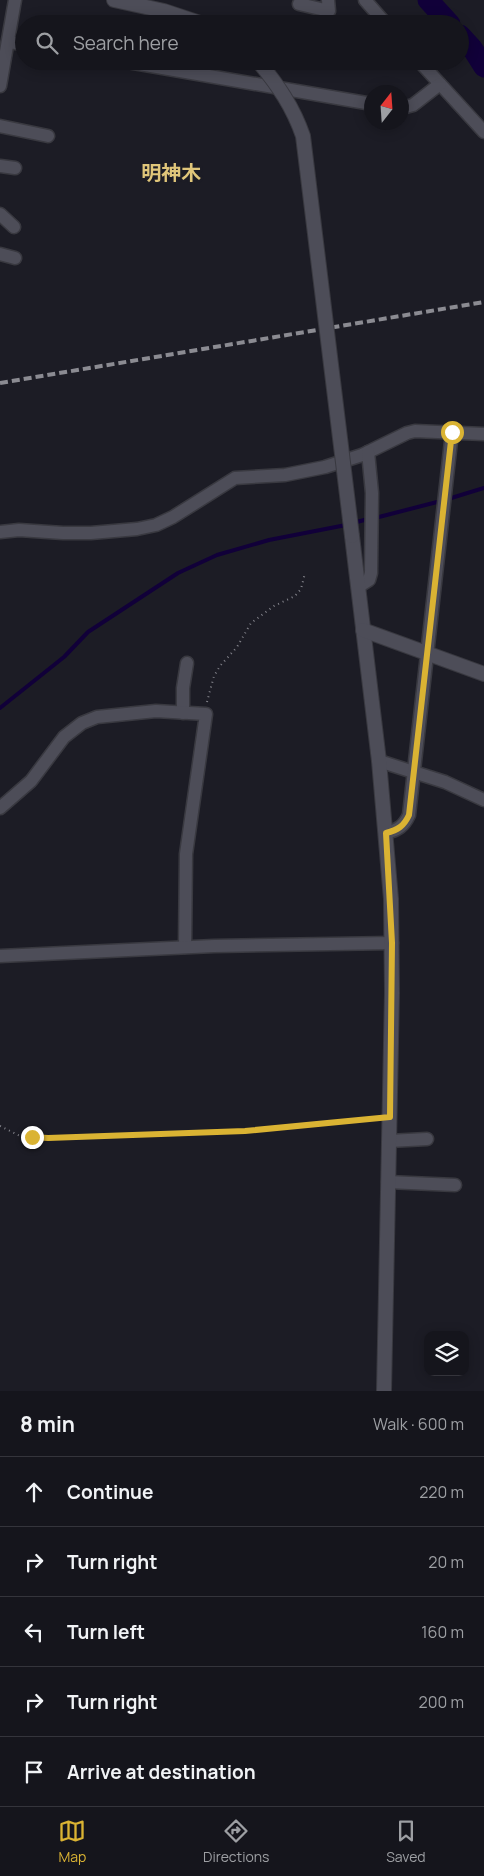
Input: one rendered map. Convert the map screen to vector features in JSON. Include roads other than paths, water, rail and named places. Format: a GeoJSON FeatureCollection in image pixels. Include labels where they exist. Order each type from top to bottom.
{"type":"FeatureCollection","features":[{"type":"Feature","properties":{"kind":"street"},"geometry":{"type":"LineString","coordinates":[[0,86],[15,0]]}},
{"type":"Feature","properties":{"kind":"street"},"geometry":{"type":"LineString","coordinates":[[114,0],[177,15]]}},
{"type":"Feature","properties":{"kind":"street"},"geometry":{"type":"LineString","coordinates":[[299,4],[329,11],[328,0]]}},
{"type":"Feature","properties":{"kind":"street"},"geometry":{"type":"LineString","coordinates":[[364,0],[378,15]]}},
{"type":"Feature","properties":{"kind":"street"},"geometry":{"type":"LineString","coordinates":[[8,42],[15,43]]}},
{"type":"Feature","properties":{"kind":"street"},"geometry":{"type":"LineString","coordinates":[[174,70],[364,103]]}},
{"type":"Feature","properties":{"kind":"street"},"geometry":{"type":"LineString","coordinates":[[265,70],[283,92],[295,114],[303,136],[379,761],[386,833],[392,943],[384,1391]]}},
{"type":"Feature","properties":{"kind":"street"},"geometry":{"type":"LineString","coordinates":[[427,70],[484,132]]}},
{"type":"Feature","properties":{"kind":"street"},"geometry":{"type":"LineString","coordinates":[[409,106],[440,84]]}},
{"type":"Feature","properties":{"kind":"street"},"geometry":{"type":"LineString","coordinates":[[0,126],[48,136]]}},
{"type":"Feature","properties":{"kind":"street"},"geometry":{"type":"LineString","coordinates":[[0,166],[15,168]]}},
{"type":"Feature","properties":{"kind":"street"},"geometry":{"type":"LineString","coordinates":[[0,214],[14,227]]}},
{"type":"Feature","properties":{"kind":"street"},"geometry":{"type":"LineString","coordinates":[[0,254],[15,258]]}},
{"type":"Feature","properties":{"kind":"street"},"geometry":{"type":"LineString","coordinates":[[0,532],[19,530],[63,534],[91,533],[156,525],[173,517],[235,478],[285,475],[311,470],[368,452],[414,431],[484,434]]}},
{"type":"Feature","properties":{"kind":"street"},"geometry":{"type":"LineString","coordinates":[[386,833],[398,830],[405,824],[409,815],[452,432]]}},
{"type":"Feature","properties":{"kind":"street"},"geometry":{"type":"LineString","coordinates":[[358,587],[369,580],[371,573],[372,493],[368,452]]}},
{"type":"Feature","properties":{"kind":"street"},"geometry":{"type":"LineString","coordinates":[[363,630],[484,674]]}},
{"type":"Feature","properties":{"kind":"street"},"geometry":{"type":"LineString","coordinates":[[183,713],[183,688],[188,663]]}},
{"type":"Feature","properties":{"kind":"street"},"geometry":{"type":"LineString","coordinates":[[0,808],[31,781],[64,738],[82,723],[96,717],[156,711],[206,714],[186,854],[184,947]]}},
{"type":"Feature","properties":{"kind":"street"},"geometry":{"type":"LineString","coordinates":[[379,761],[445,782],[484,800]]}},
{"type":"Feature","properties":{"kind":"street"},"geometry":{"type":"LineString","coordinates":[[0,956],[184,947],[392,943]]}},
{"type":"Feature","properties":{"kind":"street"},"geometry":{"type":"LineString","coordinates":[[389,1141],[427,1139]]}},
{"type":"Feature","properties":{"kind":"street"},"geometry":{"type":"LineString","coordinates":[[388,1182],[455,1185]]}},
{"type":"Feature","properties":{"kind":"waterway"},"geometry":{"type":"LineString","coordinates":[[428,0],[442,15]]}},
{"type":"Feature","properties":{"kind":"waterway"},"geometry":{"type":"LineString","coordinates":[[469,45],[484,67]]}},
{"type":"Feature","properties":{"kind":"waterway"},"geometry":{"type":"LineString","coordinates":[[448,499],[484,488]]}},
{"type":"Feature","properties":{"kind":"waterway"},"geometry":{"type":"LineString","coordinates":[[375,518],[441,501]]}},
{"type":"Feature","properties":{"kind":"waterway"},"geometry":{"type":"LineString","coordinates":[[353,523],[368,519]]}},
{"type":"Feature","properties":{"kind":"waterway"},"geometry":{"type":"LineString","coordinates":[[0,708],[64,657],[88,632],[178,573],[217,555],[269,540],[346,525]]}},
{"type":"Feature","properties":{"kind":"railway"},"geometry":{"type":"LineString","coordinates":[[0,383],[484,302]]}},
{"type":"Feature","properties":{"kind":"district","name":"明神木"},"geometry":{"type":"Point","coordinates":[171,173]}}]}
